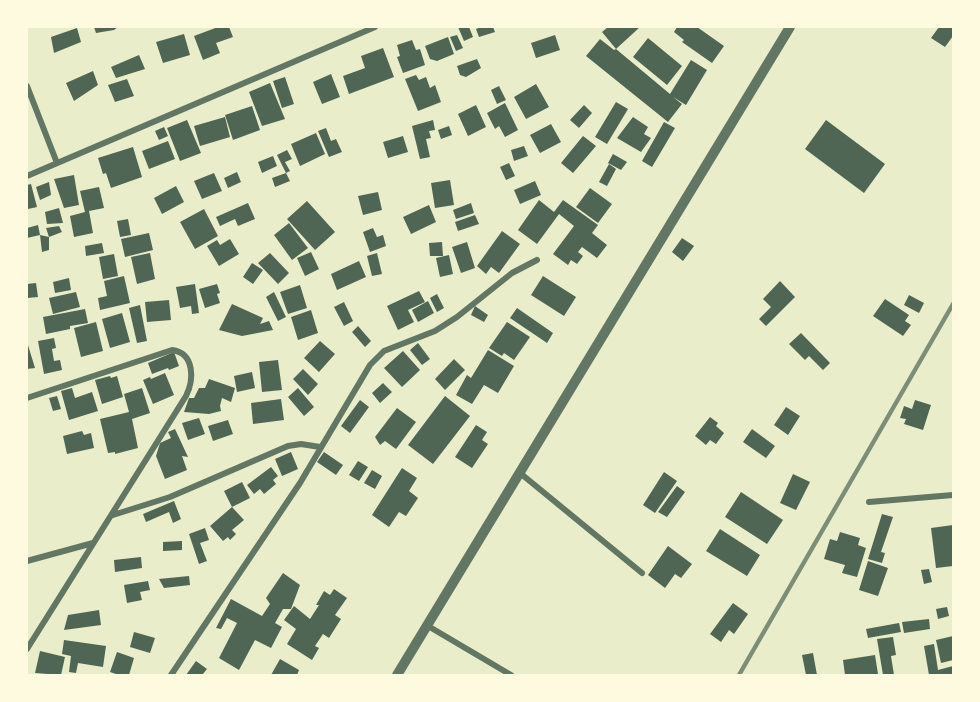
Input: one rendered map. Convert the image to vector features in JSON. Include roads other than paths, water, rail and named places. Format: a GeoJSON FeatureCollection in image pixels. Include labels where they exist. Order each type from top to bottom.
{"type":"FeatureCollection","features":[{"type":"Feature","properties":{"kind":"street"},"geometry":{"type":"LineString","coordinates":[[27,176],[375,27]]}},
{"type":"Feature","properties":{"kind":"street"},"geometry":{"type":"LineString","coordinates":[[397,675],[790,27]]}},
{"type":"Feature","properties":{"kind":"street"},"geometry":{"type":"LineString","coordinates":[[27,86],[57,163]]}},
{"type":"Feature","properties":{"kind":"street"},"geometry":{"type":"LineString","coordinates":[[171,675],[300,483],[370,365],[384,351],[435,331],[457,317],[512,273],[537,260]]}},
{"type":"Feature","properties":{"kind":"street"},"geometry":{"type":"LineString","coordinates":[[27,398],[172,350],[180,352],[189,361],[192,375],[191,386],[113,515],[27,649]]}},
{"type":"Feature","properties":{"kind":"street"},"geometry":{"type":"LineString","coordinates":[[113,515],[170,497],[288,446],[301,444],[320,447]]}},
{"type":"Feature","properties":{"kind":"street"},"geometry":{"type":"LineString","coordinates":[[520,473],[642,573]]}},
{"type":"Feature","properties":{"kind":"street"},"geometry":{"type":"LineString","coordinates":[[869,502],[953,495]]}},
{"type":"Feature","properties":{"kind":"street"},"geometry":{"type":"LineString","coordinates":[[27,561],[93,543]]}},
{"type":"Feature","properties":{"kind":"street"},"geometry":{"type":"LineString","coordinates":[[428,626],[511,675]]}},
{"type":"Feature","properties":{"kind":"railway"},"geometry":{"type":"LineString","coordinates":[[739,675],[953,304]]}}]}
